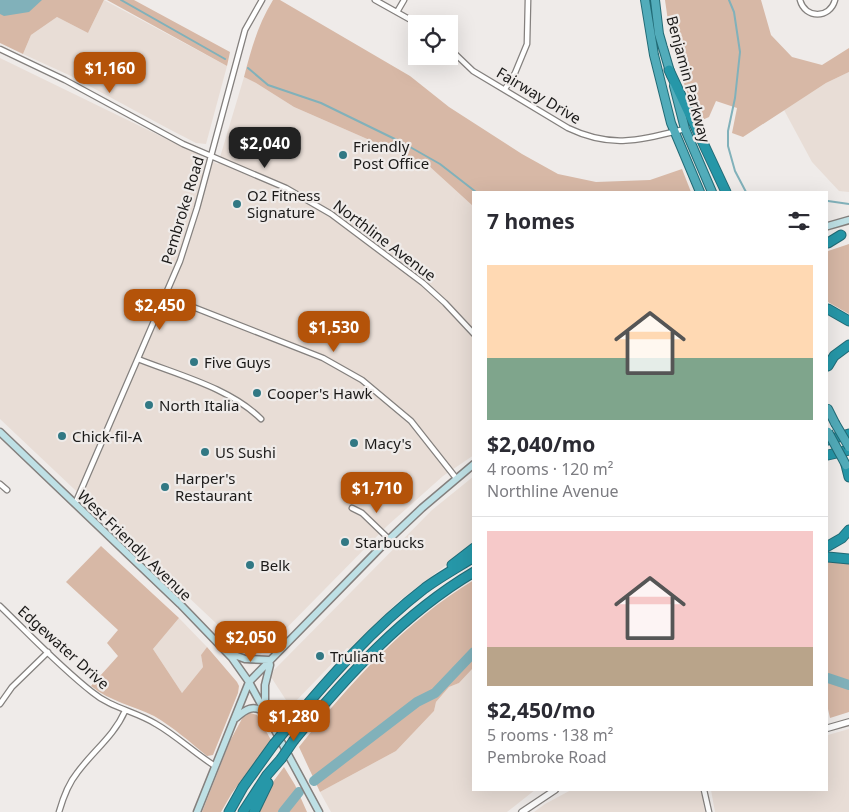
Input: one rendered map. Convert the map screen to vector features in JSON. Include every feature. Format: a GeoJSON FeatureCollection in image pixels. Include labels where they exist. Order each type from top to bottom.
{"type":"FeatureCollection","features":[{"type":"Feature","properties":{"kind":"highway","name":"Benjamin Parkway"},"geometry":{"type":"LineString","coordinates":[[645,0],[654,56],[674,131],[700,191]]}},
{"type":"Feature","properties":{"kind":"highway","name":"Benjamin Parkway"},"geometry":{"type":"LineString","coordinates":[[655,0],[660,34],[685,129],[712,191]]}},
{"type":"Feature","properties":{"kind":"highway"},"geometry":{"type":"LineString","coordinates":[[669,70],[726,191]]}},
{"type":"Feature","properties":{"kind":"highway"},"geometry":{"type":"LineString","coordinates":[[828,243],[845,235]]}},
{"type":"Feature","properties":{"kind":"highway"},"geometry":{"type":"LineString","coordinates":[[830,310],[849,321]]}},
{"type":"Feature","properties":{"kind":"highway"},"geometry":{"type":"LineString","coordinates":[[828,366],[834,356],[849,345]]}},
{"type":"Feature","properties":{"kind":"highway"},"geometry":{"type":"LineString","coordinates":[[828,409],[849,448],[830,455]]}},
{"type":"Feature","properties":{"kind":"highway"},"geometry":{"type":"LineString","coordinates":[[828,432],[846,465],[849,477]]}},
{"type":"Feature","properties":{"kind":"highway"},"geometry":{"type":"LineString","coordinates":[[828,440],[849,434]]}},
{"type":"Feature","properties":{"kind":"highway"},"geometry":{"type":"LineString","coordinates":[[828,546],[842,538],[849,530]]}},
{"type":"Feature","properties":{"kind":"highway"},"geometry":{"type":"LineString","coordinates":[[427,587],[433,580],[472,550]]}},
{"type":"Feature","properties":{"kind":"highway"},"geometry":{"type":"LineString","coordinates":[[828,557],[849,559]]}},
{"type":"Feature","properties":{"kind":"highway"},"geometry":{"type":"LineString","coordinates":[[229,812],[274,744],[317,692],[361,645],[396,612],[427,587],[472,559]]}},
{"type":"Feature","properties":{"kind":"highway"},"geometry":{"type":"LineString","coordinates":[[243,812],[294,740],[386,640],[427,604],[472,573]]}},
{"type":"Feature","properties":{"kind":"highway"},"geometry":{"type":"LineString","coordinates":[[254,812],[280,760]]}},
{"type":"Feature","properties":{"kind":"main road"},"geometry":{"type":"LineString","coordinates":[[828,226],[849,220]]}},
{"type":"Feature","properties":{"kind":"main road"},"geometry":{"type":"LineString","coordinates":[[828,239],[845,235]]}},
{"type":"Feature","properties":{"kind":"main road","name":"West Friendly Avenue"},"geometry":{"type":"LineString","coordinates":[[0,432],[180,604],[225,651],[249,682],[319,812]]}},
{"type":"Feature","properties":{"kind":"main road"},"geometry":{"type":"LineString","coordinates":[[197,812],[249,682],[389,539],[472,466]]}},
{"type":"Feature","properties":{"kind":"main road"},"geometry":{"type":"LineString","coordinates":[[225,651],[245,659],[269,660]]}},
{"type":"Feature","properties":{"kind":"main road"},"geometry":{"type":"LineString","coordinates":[[233,721],[250,708],[257,708],[266,712],[265,685],[270,664],[269,660]]}},
{"type":"Feature","properties":{"kind":"street","name":"Pembroke Road"},"geometry":{"type":"LineString","coordinates":[[75,504],[180,261],[195,216],[245,30],[262,0]]}},
{"type":"Feature","properties":{"kind":"street"},"geometry":{"type":"LineString","coordinates":[[375,0],[408,18]]}},
{"type":"Feature","properties":{"kind":"street"},"geometry":{"type":"LineString","coordinates":[[397,12],[404,0]]}},
{"type":"Feature","properties":{"kind":"street"},"geometry":{"type":"LineString","coordinates":[[505,89],[515,73],[527,44],[528,0]]}},
{"type":"Feature","properties":{"kind":"street"},"geometry":{"type":"LineString","coordinates":[[800,0],[803,8],[808,12],[818,15],[829,11],[835,0]]}},
{"type":"Feature","properties":{"kind":"street","name":"Northline Avenue"},"geometry":{"type":"LineString","coordinates":[[0,49],[65,80],[183,144],[286,188],[339,219],[423,283],[472,332]]}},
{"type":"Feature","properties":{"kind":"street","name":"Fairway Drive"},"geometry":{"type":"LineString","coordinates":[[458,57],[473,71],[584,136],[620,142],[634,141],[685,129]]}},
{"type":"Feature","properties":{"kind":"street"},"geometry":{"type":"LineString","coordinates":[[165,296],[323,358],[362,380],[411,421],[456,478]]}},
{"type":"Feature","properties":{"kind":"street"},"geometry":{"type":"LineString","coordinates":[[138,359],[204,384],[246,407],[261,420]]}},
{"type":"Feature","properties":{"kind":"street"},"geometry":{"type":"LineString","coordinates":[[0,484],[7,490]]}},
{"type":"Feature","properties":{"kind":"street"},"geometry":{"type":"LineString","coordinates":[[352,508],[362,513],[389,539]]}},
{"type":"Feature","properties":{"kind":"street","name":"Edgewater Drive"},"geometry":{"type":"LineString","coordinates":[[0,606],[102,700],[141,716],[163,728],[215,766]]}},
{"type":"Feature","properties":{"kind":"street"},"geometry":{"type":"LineString","coordinates":[[0,704],[12,687],[48,652]]}},
{"type":"Feature","properties":{"kind":"street"},"geometry":{"type":"LineString","coordinates":[[59,812],[65,793],[76,773],[115,730],[125,711]]}},
{"type":"Feature","properties":{"kind":"street"},"geometry":{"type":"LineString","coordinates":[[828,728],[849,722]]}},
{"type":"Feature","properties":{"kind":"street"},"geometry":{"type":"LineString","coordinates":[[522,812],[554,791]]}},
{"type":"Feature","properties":{"kind":"street"},"geometry":{"type":"LineString","coordinates":[[704,791],[709,812]]}},
{"type":"Feature","properties":{"kind":"shaded area"},"geometry":{"type":"Polygon","coordinates":[[[0,0],[104,0],[88,33],[57,17],[31,35],[23,54],[0,43],[0,0]]]}},
{"type":"Feature","properties":{"kind":"shaded area"},"geometry":{"type":"Polygon","coordinates":[[[104,0],[227,66],[206,144],[196,143],[71,76],[23,54],[31,35],[57,17],[88,33],[104,0]]]}},
{"type":"Feature","properties":{"kind":"shaded area"},"geometry":{"type":"Polygon","coordinates":[[[107,0],[134,0],[230,52],[227,66],[107,0]]]}},
{"type":"Feature","properties":{"kind":"shaded area"},"geometry":{"type":"Polygon","coordinates":[[[273,0],[280,0],[410,76],[449,107],[522,154],[558,174],[596,182],[650,180],[682,169],[691,191],[472,191],[472,205],[429,166],[294,107],[244,77],[252,47],[273,0]]]}},
{"type":"Feature","properties":{"kind":"shaded area"},"geometry":{"type":"Polygon","coordinates":[[[665,0],[761,0],[771,35],[792,57],[822,65],[849,48],[849,72],[826,83],[743,137],[732,133],[737,108],[716,101],[709,117],[698,122],[679,70],[670,35],[665,0]]]}},
{"type":"Feature","properties":{"kind":"shaded area"},"geometry":{"type":"Polygon","coordinates":[[[0,58],[218,164],[244,77],[294,107],[429,166],[472,205],[472,456],[443,476],[387,526],[256,657],[243,654],[220,627],[0,419],[0,58]]]}},
{"type":"Feature","properties":{"kind":"shaded area"},"geometry":{"type":"Polygon","coordinates":[[[849,72],[849,192],[839,191],[812,162],[784,110],[826,83],[849,72]]]}},
{"type":"Feature","properties":{"kind":"shaded area"},"geometry":{"type":"Polygon","coordinates":[[[849,244],[849,314],[828,302],[828,251],[849,244]]]}},
{"type":"Feature","properties":{"kind":"shaded area"},"geometry":{"type":"Polygon","coordinates":[[[472,478],[472,546],[399,601],[350,649],[347,648],[295,702],[286,700],[271,677],[274,670],[432,510],[472,478]]]}},
{"type":"Feature","properties":{"kind":"shaded area"},"geometry":{"type":"Polygon","coordinates":[[[101,546],[179,618],[153,649],[182,693],[203,667],[201,655],[207,647],[237,682],[239,686],[238,693],[213,755],[207,756],[154,716],[114,700],[91,686],[118,656],[107,643],[118,630],[66,582],[101,546]]]}},
{"type":"Feature","properties":{"kind":"shaded area"},"geometry":{"type":"Polygon","coordinates":[[[828,561],[849,563],[849,712],[830,718],[828,709],[828,561]]]}},
{"type":"Feature","properties":{"kind":"shaded area"},"geometry":{"type":"Polygon","coordinates":[[[472,581],[472,669],[459,683],[449,687],[436,702],[434,711],[396,751],[320,792],[299,747],[379,656],[401,635],[449,596],[472,581]]]}},
{"type":"Feature","properties":{"kind":"shaded area"},"geometry":{"type":"Polygon","coordinates":[[[179,618],[207,647],[201,655],[203,667],[182,693],[153,649],[179,618]]]}},
{"type":"Feature","properties":{"kind":"shaded area"},"geometry":{"type":"Polygon","coordinates":[[[472,669],[472,791],[534,791],[507,812],[331,812],[320,792],[396,751],[434,711],[436,702],[449,687],[459,683],[472,669]]]}},
{"type":"Feature","properties":{"kind":"shaded area"},"geometry":{"type":"Polygon","coordinates":[[[248,712],[257,715],[271,740],[232,793],[221,812],[202,812],[230,741],[244,715],[248,712]]]}},
{"type":"Feature","properties":{"kind":"shaded area"},"geometry":{"type":"Polygon","coordinates":[[[849,729],[849,812],[715,812],[711,791],[828,791],[828,735],[849,729]]]}},
{"type":"Feature","properties":{"kind":"shaded area"},"geometry":{"type":"Polygon","coordinates":[[[284,767],[295,785],[307,812],[258,812],[270,786],[284,767]]]}},
{"type":"Feature","properties":{"kind":"shaded area"},"geometry":{"type":"Polygon","coordinates":[[[569,791],[701,791],[705,812],[534,812],[569,791]]]}},
{"type":"Feature","properties":{"kind":"water"},"geometry":{"type":"Polygon","coordinates":[[[0,0],[42,0],[29,12],[4,16],[0,14],[0,0]]]}},
{"type":"Feature","properties":{"kind":"waterway"},"geometry":{"type":"LineString","coordinates":[[121,0],[225,59]]}},
{"type":"Feature","properties":{"kind":"waterway"},"geometry":{"type":"LineString","coordinates":[[729,0],[734,12],[740,52],[735,98],[728,131],[728,146],[735,171],[745,191]]}},
{"type":"Feature","properties":{"kind":"waterway"},"geometry":{"type":"LineString","coordinates":[[248,68],[268,85],[321,103],[403,143],[440,164],[475,191]]}},
{"type":"Feature","properties":{"kind":"waterway"},"geometry":{"type":"LineString","coordinates":[[828,201],[849,204]]}},
{"type":"Feature","properties":{"kind":"waterway"},"geometry":{"type":"LineString","coordinates":[[314,781],[417,702],[435,693],[472,654]]}},
{"type":"Feature","properties":{"kind":"waterway"},"geometry":{"type":"LineString","coordinates":[[828,678],[849,685]]}},
{"type":"Feature","properties":{"kind":"waterway"},"geometry":{"type":"LineString","coordinates":[[283,812],[299,792]]}},
{"type":"Feature","properties":{"kind":"place","name":"Friendly Post Office"},"geometry":{"type":"Point","coordinates":[343,155]}},
{"type":"Feature","properties":{"kind":"place","name":"O2 Fitness Signature"},"geometry":{"type":"Point","coordinates":[237,204]}},
{"type":"Feature","properties":{"kind":"place","name":"Five Guys"},"geometry":{"type":"Point","coordinates":[194,362]}},
{"type":"Feature","properties":{"kind":"place","name":"Cooper's Hawk"},"geometry":{"type":"Point","coordinates":[257,393]}},
{"type":"Feature","properties":{"kind":"place","name":"North Italia"},"geometry":{"type":"Point","coordinates":[149,405]}},
{"type":"Feature","properties":{"kind":"place","name":"Chick-fil-A"},"geometry":{"type":"Point","coordinates":[62,436]}},
{"type":"Feature","properties":{"kind":"place","name":"Macy's"},"geometry":{"type":"Point","coordinates":[354,443]}},
{"type":"Feature","properties":{"kind":"place","name":"US Sushi"},"geometry":{"type":"Point","coordinates":[205,452]}},
{"type":"Feature","properties":{"kind":"place","name":"Harper's Restaurant"},"geometry":{"type":"Point","coordinates":[165,487]}},
{"type":"Feature","properties":{"kind":"place","name":"Starbucks"},"geometry":{"type":"Point","coordinates":[345,542]}},
{"type":"Feature","properties":{"kind":"place","name":"Belk"},"geometry":{"type":"Point","coordinates":[250,565]}},
{"type":"Feature","properties":{"kind":"place","name":"Truliant"},"geometry":{"type":"Point","coordinates":[320,656]}}]}
